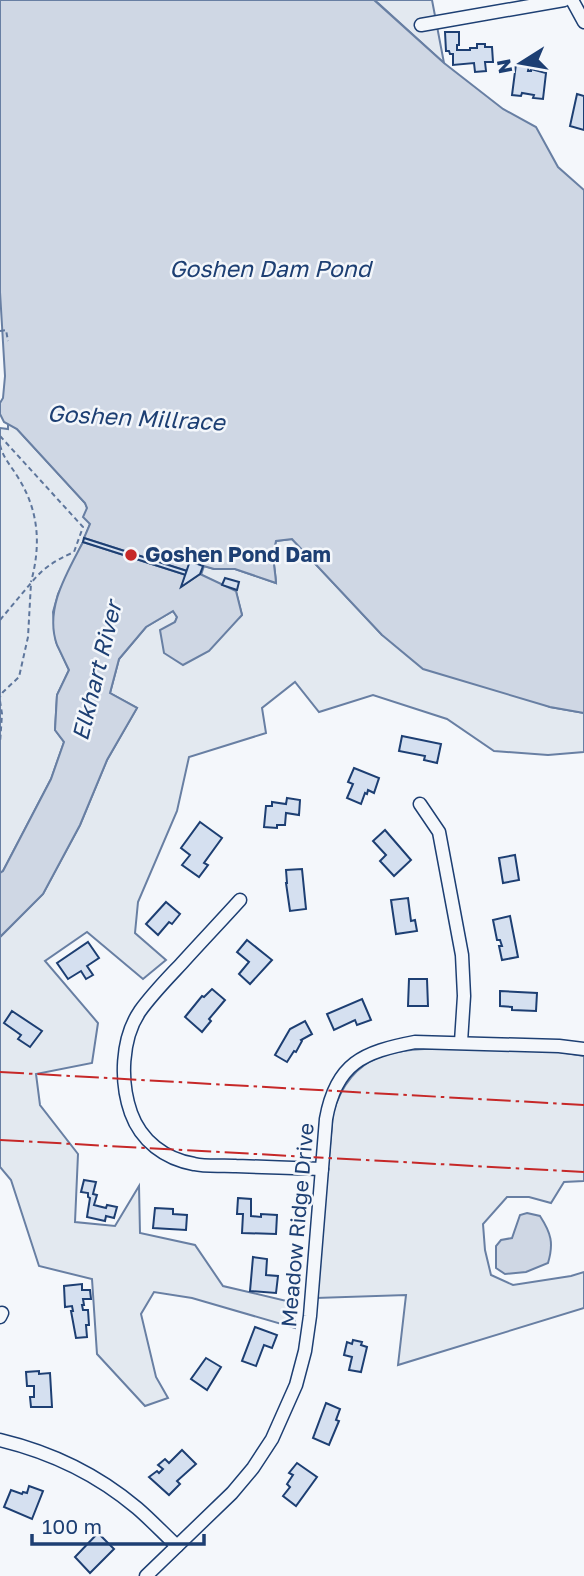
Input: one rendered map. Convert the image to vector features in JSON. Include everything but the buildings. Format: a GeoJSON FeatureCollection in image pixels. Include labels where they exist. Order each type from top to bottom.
{"type":"FeatureCollection","features":[{"type":"Feature","properties":{"kind":"street"},"geometry":{"type":"LineString","coordinates":[[421,25],[564,0]]}},
{"type":"Feature","properties":{"kind":"street"},"geometry":{"type":"LineString","coordinates":[[572,0],[584,22]]}},
{"type":"Feature","properties":{"kind":"street"},"geometry":{"type":"LineString","coordinates":[[420,804],[439,832],[462,955],[464,996],[461,1042]]}},
{"type":"Feature","properties":{"kind":"street"},"geometry":{"type":"LineString","coordinates":[[240,900],[138,1013],[125,1053],[127,1100],[135,1122],[147,1141],[173,1157],[194,1164],[321,1169]]}},
{"type":"Feature","properties":{"kind":"street","name":"Meadow Ridge Drive"},"geometry":{"type":"LineString","coordinates":[[146,1576],[232,1493],[253,1468],[272,1439],[296,1385],[310,1316],[329,1101],[342,1076],[356,1062],[371,1054],[392,1046],[415,1042],[584,1049]]}},
{"type":"Feature","properties":{"kind":"street"},"geometry":{"type":"LineString","coordinates":[[0,1440],[47,1454],[89,1476],[138,1508],[177,1546]]}},
{"type":"Feature","properties":{"kind":"path"},"geometry":{"type":"LineString","coordinates":[[0,331],[6,330],[8,341]]}},
{"type":"Feature","properties":{"kind":"path"},"geometry":{"type":"LineString","coordinates":[[0,436],[83,527],[74,552],[38,573],[0,620]]}},
{"type":"Feature","properties":{"kind":"path"},"geometry":{"type":"LineString","coordinates":[[0,445],[1,455],[29,498],[35,517],[38,546],[31,583],[28,637],[19,677],[4,691],[0,699],[0,743]]}},
{"type":"Feature","properties":{"kind":"shaded area"},"geometry":{"type":"Polygon","coordinates":[[[374,0],[432,0],[444,63],[378,3],[374,0]]]}},
{"type":"Feature","properties":{"kind":"shaded area"},"geometry":{"type":"Polygon","coordinates":[[[8,423],[17,429],[85,503],[90,524],[58,594],[53,612],[56,642],[69,670],[57,695],[55,730],[64,742],[51,779],[0,873],[0,428],[8,429],[8,423]]]}},
{"type":"Feature","properties":{"kind":"shaded area"},"geometry":{"type":"Polygon","coordinates":[[[292,539],[382,635],[550,707],[584,713],[584,752],[548,755],[494,751],[447,719],[373,695],[319,712],[295,682],[262,708],[266,733],[189,757],[177,811],[138,902],[135,933],[166,960],[143,979],[87,932],[45,961],[98,1023],[92,1063],[36,1074],[40,1105],[78,1154],[75,1222],[115,1226],[139,1186],[140,1233],[195,1245],[223,1286],[295,1303],[295,1328],[192,1298],[154,1292],[141,1314],[156,1377],[168,1398],[145,1406],[97,1354],[92,1279],[39,1266],[11,1180],[0,1167],[0,937],[43,894],[80,825],[107,760],[137,708],[110,693],[119,659],[146,627],[173,611],[177,617],[175,622],[239,618],[242,615],[236,592],[201,575],[204,566],[235,569],[276,583],[276,541],[292,539]]]}},
{"type":"Feature","properties":{"kind":"shaded area"},"geometry":{"type":"Polygon","coordinates":[[[461,1048],[560,1052],[584,1056],[584,1181],[564,1182],[551,1203],[529,1197],[507,1197],[483,1224],[491,1275],[513,1285],[584,1272],[584,1308],[398,1365],[406,1295],[316,1298],[333,1113],[342,1091],[353,1075],[367,1063],[400,1051],[461,1048]]]}},
{"type":"Feature","properties":{"kind":"water","name":"Goshen Dam Pond"},"geometry":{"type":"Polygon","coordinates":[[[0,0],[374,0],[444,63],[503,109],[536,127],[558,167],[584,190],[584,713],[550,707],[423,669],[382,635],[292,539],[276,541],[276,583],[235,569],[214,569],[190,562],[187,571],[84,538],[90,524],[83,517],[87,508],[85,503],[17,429],[4,422],[0,414],[5,376],[0,292],[0,0]]]}},
{"type":"Feature","properties":{"kind":"water","name":"Elkhart River"},"geometry":{"type":"Polygon","coordinates":[[[83,542],[186,575],[182,586],[200,574],[236,591],[242,615],[209,651],[183,665],[164,653],[160,630],[175,622],[177,617],[173,611],[146,627],[119,659],[110,693],[137,708],[107,760],[80,825],[43,894],[0,937],[0,873],[51,779],[64,742],[55,730],[57,695],[69,670],[57,645],[53,618],[59,592],[83,542]]]}},
{"type":"Feature","properties":{"kind":"water"},"geometry":{"type":"Polygon","coordinates":[[[527,1213],[540,1216],[547,1228],[551,1244],[548,1263],[526,1272],[505,1274],[496,1268],[496,1246],[501,1240],[512,1238],[520,1215],[527,1213]]]}},
{"type":"Feature","properties":{"kind":"power"},"geometry":{"type":"LineString","coordinates":[[0,1072],[584,1105]]}},
{"type":"Feature","properties":{"kind":"power"},"geometry":{"type":"LineString","coordinates":[[0,1140],[584,1172]]}},
{"type":"Feature","properties":{"kind":"place","name":"Goshen Pond Dam"},"geometry":{"type":"Point","coordinates":[131,555]}},
{"type":"Feature","properties":{"kind":"water label","name":"Goshen Millrace"},"geometry":{"type":"Point","coordinates":[136,418]}}]}
